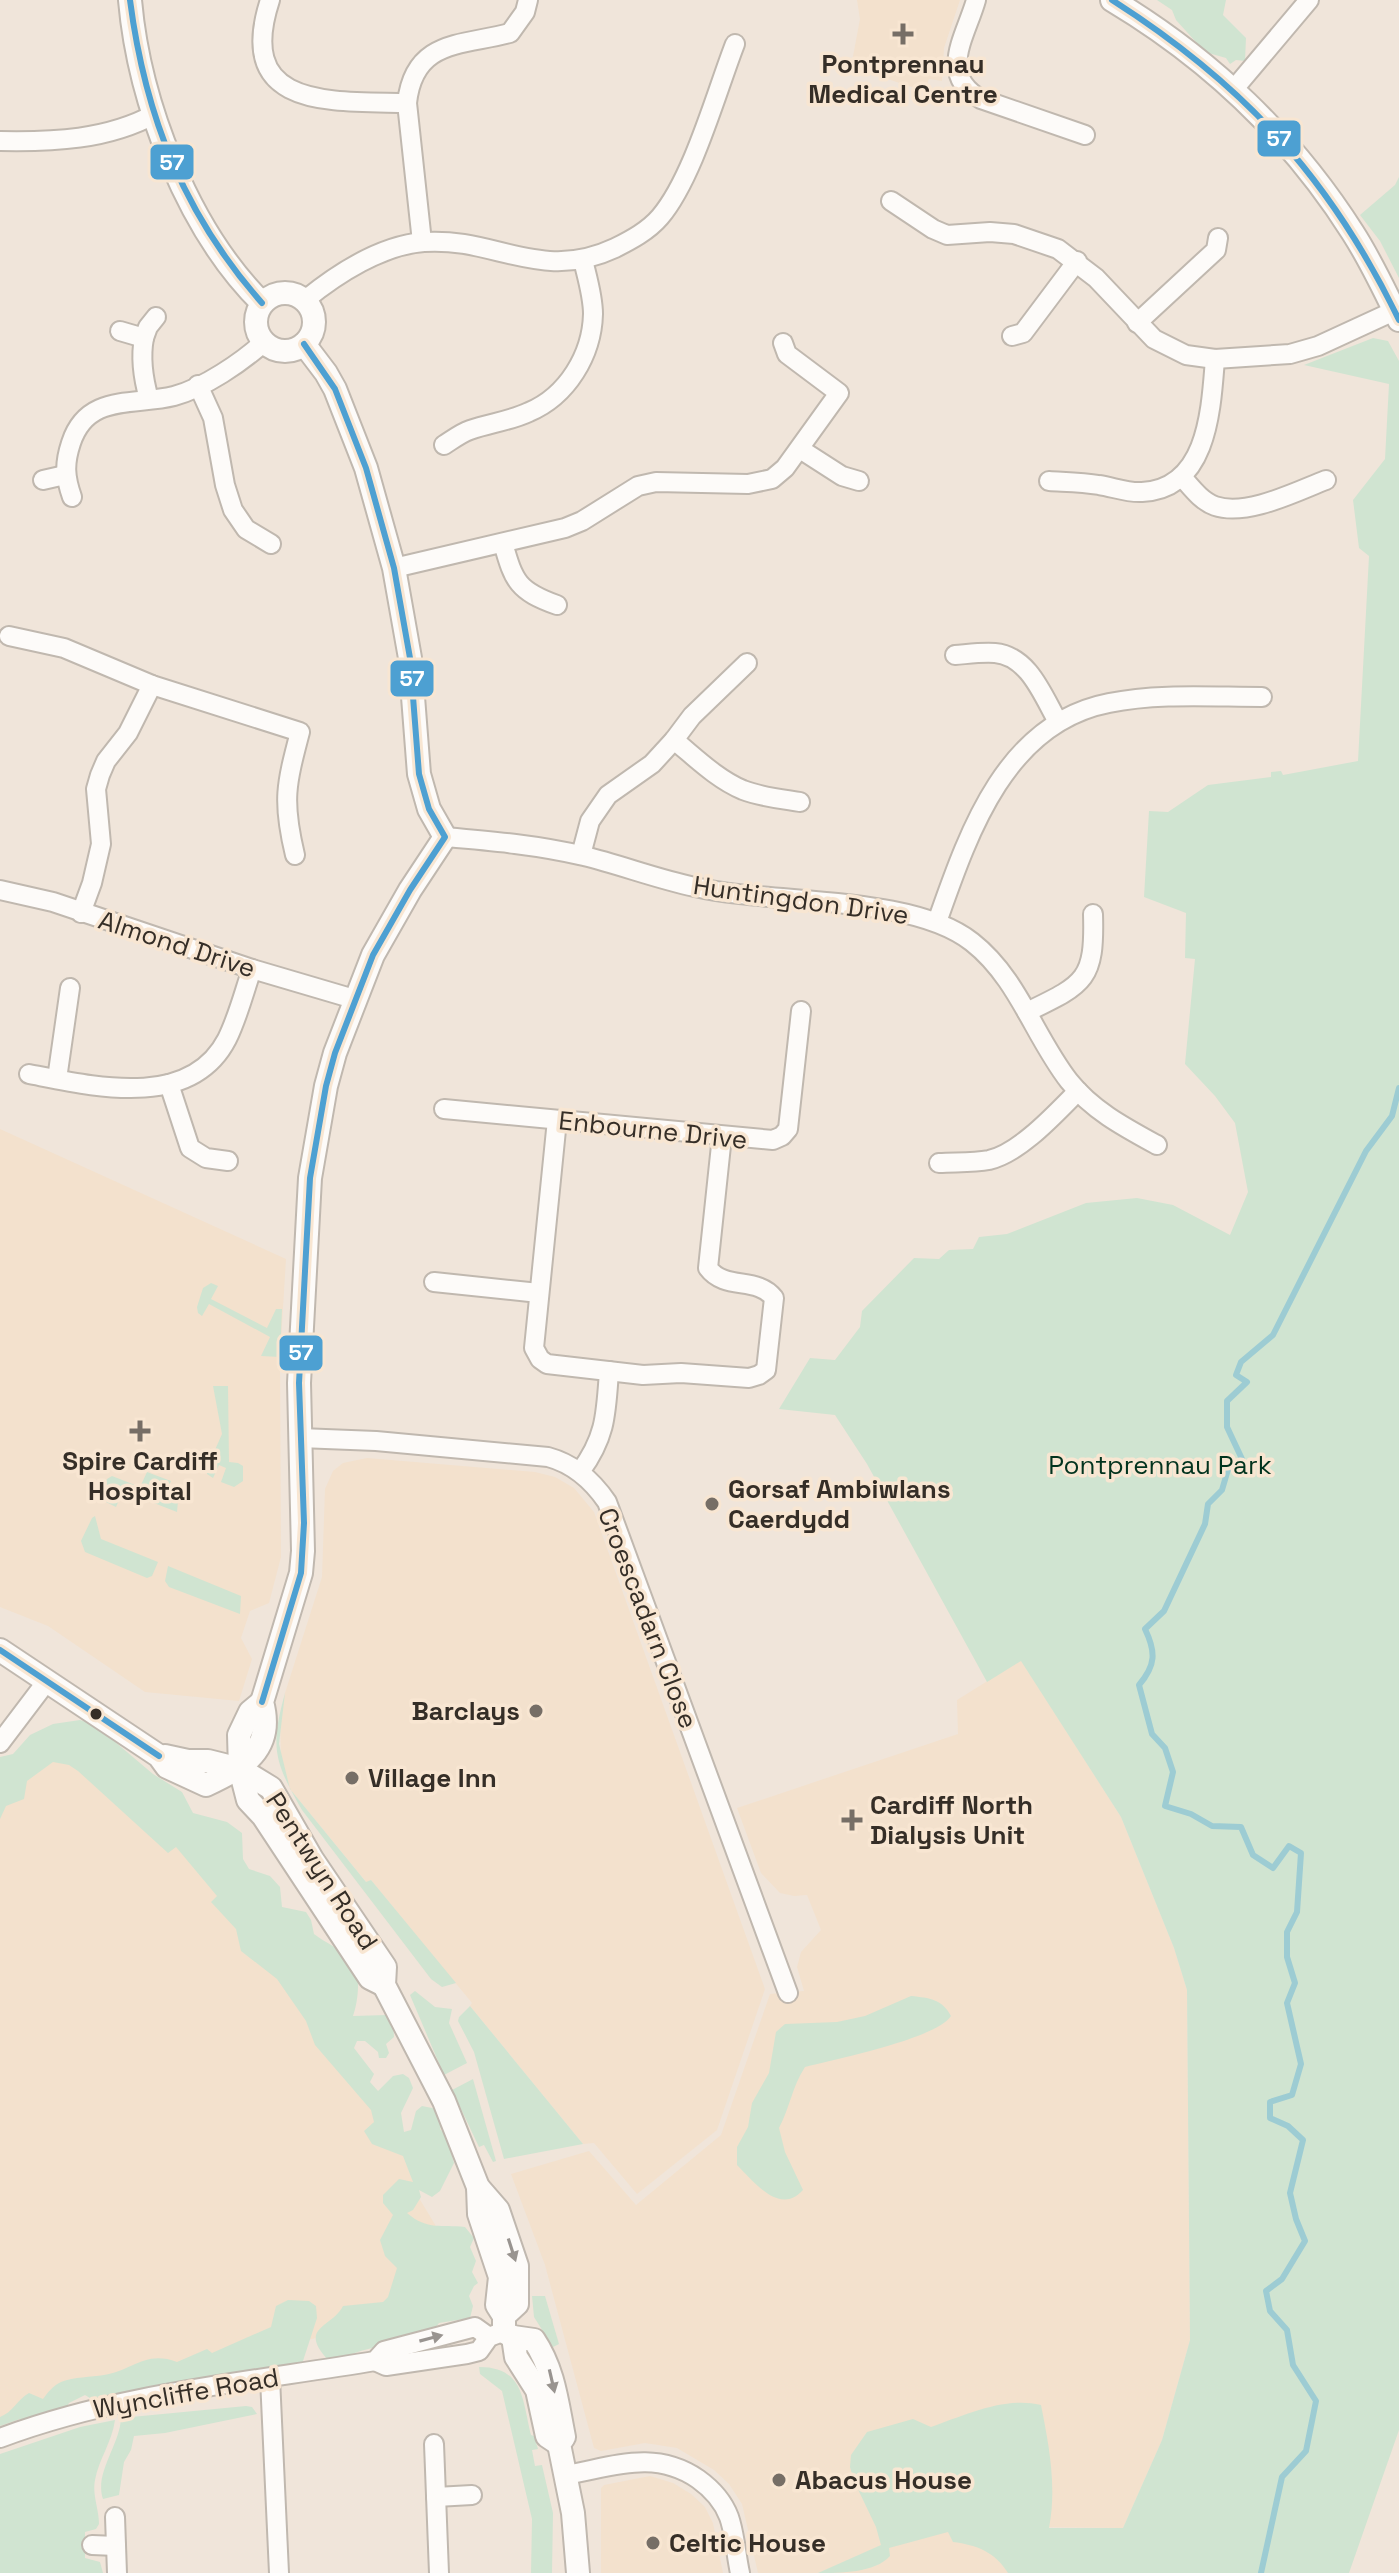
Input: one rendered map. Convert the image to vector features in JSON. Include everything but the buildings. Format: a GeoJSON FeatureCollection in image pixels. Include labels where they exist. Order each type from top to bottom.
{"type":"FeatureCollection","features":[{"type":"Feature","properties":{"kind":"street"},"geometry":{"type":"LineString","coordinates":[[130,0],[141,64],[155,114],[187,194],[239,281],[262,303]]}},
{"type":"Feature","properties":{"kind":"street"},"geometry":{"type":"LineString","coordinates":[[270,0],[262,25],[261,43],[266,63],[289,89],[303,97],[319,100],[407,103]]}},
{"type":"Feature","properties":{"kind":"street"},"geometry":{"type":"LineString","coordinates":[[422,242],[407,103],[408,90],[416,70],[440,48],[510,33],[525,12],[528,0]]}},
{"type":"Feature","properties":{"kind":"street"},"geometry":{"type":"LineString","coordinates":[[976,0],[956,62],[960,80],[969,92],[1085,135]]}},
{"type":"Feature","properties":{"kind":"street"},"geometry":{"type":"LineString","coordinates":[[891,201],[947,235],[1014,234],[1058,249],[1077,261],[1154,339],[1186,355],[1215,359],[1290,354],[1397,316],[1370,262],[1332,200],[1272,128],[1234,89],[1177,43],[1112,0]]}},
{"type":"Feature","properties":{"kind":"street"},"geometry":{"type":"LineString","coordinates":[[1234,89],[1309,0]]}},
{"type":"Feature","properties":{"kind":"street"},"geometry":{"type":"LineString","coordinates":[[305,300],[362,263],[398,247],[422,242],[445,241],[527,260],[565,262],[583,260],[631,240],[648,228],[666,207],[687,169],[735,44]]}},
{"type":"Feature","properties":{"kind":"street"},"geometry":{"type":"LineString","coordinates":[[0,141],[71,140],[142,121],[155,114]]}},
{"type":"Feature","properties":{"kind":"street"},"geometry":{"type":"LineString","coordinates":[[1137,323],[1216,250],[1218,238]]}},
{"type":"Feature","properties":{"kind":"street"},"geometry":{"type":"LineString","coordinates":[[444,445],[469,430],[508,421],[533,411],[566,385],[582,360],[591,333],[591,298],[583,260]]}},
{"type":"Feature","properties":{"kind":"street"},"geometry":{"type":"LineString","coordinates":[[1012,336],[1023,333],[1077,261]]}},
{"type":"Feature","properties":{"kind":"street"},"geometry":{"type":"LineString","coordinates":[[286,293],[305,300],[314,316],[312,334],[304,344],[288,351],[278,350],[264,342],[256,328],[256,317],[262,303],[274,294],[286,293]]}},
{"type":"Feature","properties":{"kind":"street"},"geometry":{"type":"LineString","coordinates":[[149,399],[141,352],[148,327],[156,317]]}},
{"type":"Feature","properties":{"kind":"street"},"geometry":{"type":"LineString","coordinates":[[120,331],[144,338]]}},
{"type":"Feature","properties":{"kind":"street"},"geometry":{"type":"LineString","coordinates":[[72,497],[65,475],[67,456],[75,431],[89,413],[109,405],[176,395],[249,356],[264,342]]}},
{"type":"Feature","properties":{"kind":"street"},"geometry":{"type":"LineString","coordinates":[[394,568],[551,532],[582,521],[638,486],[656,482],[760,483],[772,479],[800,449],[839,393],[787,354],[783,343]]}},
{"type":"Feature","properties":{"kind":"street"},"geometry":{"type":"LineString","coordinates":[[240,1769],[262,1745],[267,1719],[262,1702],[301,1573],[304,1523],[300,1369],[310,1178],[326,1086],[354,999],[389,925],[445,837],[429,809],[419,774],[410,658],[394,568],[366,468],[335,389],[304,344]]}},
{"type":"Feature","properties":{"kind":"street"},"geometry":{"type":"LineString","coordinates":[[1049,481],[1096,484],[1142,492],[1173,484],[1192,467],[1207,427],[1215,359]]}},
{"type":"Feature","properties":{"kind":"street"},"geometry":{"type":"LineString","coordinates":[[198,385],[213,418],[225,485],[240,536],[271,544]]}},
{"type":"Feature","properties":{"kind":"street"},"geometry":{"type":"LineString","coordinates":[[800,449],[842,476],[859,481]]}},
{"type":"Feature","properties":{"kind":"street"},"geometry":{"type":"LineString","coordinates":[[43,480],[65,475]]}},
{"type":"Feature","properties":{"kind":"street"},"geometry":{"type":"LineString","coordinates":[[1182,477],[1203,499],[1225,508],[1262,504],[1326,480]]}},
{"type":"Feature","properties":{"kind":"street"},"geometry":{"type":"LineString","coordinates":[[503,543],[513,579],[534,597],[557,605]]}},
{"type":"Feature","properties":{"kind":"street"},"geometry":{"type":"LineString","coordinates":[[9,636],[64,648],[152,685],[300,732],[285,804],[295,855]]}},
{"type":"Feature","properties":{"kind":"street"},"geometry":{"type":"LineString","coordinates":[[955,655],[995,653],[1019,662],[1031,676],[1058,722]]}},
{"type":"Feature","properties":{"kind":"street"},"geometry":{"type":"LineString","coordinates":[[581,855],[590,821],[603,802],[619,786],[652,764],[692,716],[747,663]]}},
{"type":"Feature","properties":{"kind":"street"},"geometry":{"type":"LineString","coordinates":[[81,913],[101,844],[96,789],[100,775],[106,761],[128,733],[152,685]]}},
{"type":"Feature","properties":{"kind":"street"},"geometry":{"type":"LineString","coordinates":[[937,922],[954,875],[1004,773],[1040,734],[1085,710],[1133,699],[1262,697]]}},
{"type":"Feature","properties":{"kind":"street"},"geometry":{"type":"LineString","coordinates":[[674,740],[712,771],[741,789],[800,802]]}},
{"type":"Feature","properties":{"kind":"street","name":"Huntingdon Drive"},"geometry":{"type":"LineString","coordinates":[[445,837],[581,855],[695,887],[756,897],[884,910],[937,922],[972,941],[1000,969],[1078,1091],[1117,1122],[1157,1145]]}},
{"type":"Feature","properties":{"kind":"street","name":"Almond Drive"},"geometry":{"type":"LineString","coordinates":[[0,890],[53,902],[252,969],[354,999]]}},
{"type":"Feature","properties":{"kind":"street"},"geometry":{"type":"LineString","coordinates":[[1027,1012],[1084,977],[1093,955],[1093,914]]}},
{"type":"Feature","properties":{"kind":"street"},"geometry":{"type":"LineString","coordinates":[[29,1074],[111,1089],[169,1084],[184,1079],[203,1068],[226,1041],[252,969]]}},
{"type":"Feature","properties":{"kind":"street"},"geometry":{"type":"LineString","coordinates":[[57,1079],[70,988]]}},
{"type":"Feature","properties":{"kind":"street","name":"Enbourne Drive"},"geometry":{"type":"LineString","coordinates":[[444,1109],[773,1140],[788,1129],[801,1011]]}},
{"type":"Feature","properties":{"kind":"street"},"geometry":{"type":"LineString","coordinates":[[169,1084],[190,1148],[206,1158],[228,1161]]}},
{"type":"Feature","properties":{"kind":"street"},"geometry":{"type":"LineString","coordinates":[[939,1163],[992,1159],[1004,1154],[1032,1134],[1078,1091]]}},
{"type":"Feature","properties":{"kind":"street"},"geometry":{"type":"LineString","coordinates":[[557,1120],[534,1348],[547,1364],[643,1375],[681,1373],[749,1378],[766,1370],[774,1298],[768,1290],[757,1286],[724,1282],[708,1268],[722,1136]]}},
{"type":"Feature","properties":{"kind":"street"},"geometry":{"type":"LineString","coordinates":[[434,1282],[539,1293]]}},
{"type":"Feature","properties":{"kind":"street"},"geometry":{"type":"LineString","coordinates":[[580,1472],[603,1432],[609,1371]]}},
{"type":"Feature","properties":{"kind":"street","name":"Croescadarn Close"},"geometry":{"type":"LineString","coordinates":[[300,1438],[376,1441],[548,1457],[564,1461],[595,1485],[607,1502],[788,1993]]}},
{"type":"Feature","properties":{"kind":"street","name":"Pentwyn Road"},"geometry":{"type":"LineString","coordinates":[[0,1650],[159,1756],[208,1761],[240,1769],[271,1788],[312,1859],[385,1967],[384,1985],[444,2101],[478,2187],[498,2210],[517,2266],[517,2304],[502,2331]]}},
{"type":"Feature","properties":{"kind":"street"},"geometry":{"type":"LineString","coordinates":[[0,1743],[47,1681]]}},
{"type":"Feature","properties":{"kind":"street"},"geometry":{"type":"LineString","coordinates":[[502,2331],[537,2390],[547,2436],[559,2444],[574,2522],[578,2573]]}},
{"type":"Feature","properties":{"kind":"street","name":"Wyncliffe Road"},"geometry":{"type":"LineString","coordinates":[[0,2438],[68,2415],[123,2402],[375,2361],[386,2366],[467,2354],[479,2351],[502,2331]]}},
{"type":"Feature","properties":{"kind":"street"},"geometry":{"type":"LineString","coordinates":[[270,2378],[279,2573]]}},
{"type":"Feature","properties":{"kind":"street"},"geometry":{"type":"LineString","coordinates":[[434,2444],[439,2573]]}},
{"type":"Feature","properties":{"kind":"street"},"geometry":{"type":"LineString","coordinates":[[565,2475],[648,2461],[663,2462],[686,2471],[717,2495],[729,2517],[740,2573]]}},
{"type":"Feature","properties":{"kind":"street"},"geometry":{"type":"LineString","coordinates":[[436,2497],[472,2495]]}},
{"type":"Feature","properties":{"kind":"street"},"geometry":{"type":"LineString","coordinates":[[115,2517],[117,2573]]}},
{"type":"Feature","properties":{"kind":"street"},"geometry":{"type":"LineString","coordinates":[[92,2545],[116,2546]]}},
{"type":"Feature","properties":{"kind":"shaded area","name":"Pontprennau Medical Centre"},"geometry":{"type":"Polygon","coordinates":[[[857,0],[960,0],[944,48],[942,81],[929,79],[924,91],[851,67],[860,19],[857,0]]]}},
{"type":"Feature","properties":{"kind":"shaded area","name":"Spire Cardiff Hospital"},"geometry":{"type":"Polygon","coordinates":[[[0,1129],[286,1259],[280,1357],[281,1557],[269,1603],[250,1611],[241,1638],[252,1659],[239,1701],[145,1692],[48,1626],[0,1607],[0,1129]]]}},
{"type":"Feature","properties":{"kind":"shaded area"},"geometry":{"type":"Polygon","coordinates":[[[367,1458],[535,1472],[555,1477],[574,1488],[594,1512],[765,1989],[717,2130],[637,2194],[594,2143],[583,2144],[371,1880],[367,1883],[290,1789],[281,1757],[280,1718],[322,1577],[325,1489],[333,1471],[343,1463],[367,1458]]]}},
{"type":"Feature","properties":{"kind":"shaded area"},"geometry":{"type":"Polygon","coordinates":[[[1021,1660],[1121,1817],[1174,1948],[1187,1990],[1190,2340],[1162,2440],[1123,2528],[947,2526],[1023,2542],[1018,2573],[758,2573],[742,2504],[729,2484],[714,2470],[677,2448],[645,2443],[601,2451],[594,2448],[545,2265],[511,2174],[589,2151],[636,2205],[721,2135],[770,1994],[804,1991],[797,1967],[801,1952],[821,1930],[807,1895],[780,1893],[761,1873],[737,1808],[958,1734],[957,1700],[1021,1660]]]}},
{"type":"Feature","properties":{"kind":"shaded area"},"geometry":{"type":"Polygon","coordinates":[[[71,1733],[146,1801],[388,2114],[419,2198],[463,2271],[400,2318],[73,2396],[0,2421],[0,1781],[71,1733]]]}},
{"type":"Feature","properties":{"kind":"shaded area"},"geometry":{"type":"Polygon","coordinates":[[[650,2476],[673,2483],[705,2507],[713,2523],[723,2573],[601,2573],[601,2488],[650,2476]]]}},
{"type":"Feature","properties":{"kind":"green space"},"geometry":{"type":"Polygon","coordinates":[[[1157,0],[1226,0],[1223,15],[1246,38],[1245,61],[1236,60],[1230,64],[1226,58],[1205,52],[1176,20],[1172,10],[1157,0]]]}},
{"type":"Feature","properties":{"kind":"green space"},"geometry":{"type":"Polygon","coordinates":[[[1399,177],[1399,278],[1380,241],[1360,215],[1395,185],[1399,177]]]}},
{"type":"Feature","properties":{"kind":"green space","name":"Pontprennau Park"},"geometry":{"type":"Polygon","coordinates":[[[1373,338],[1388,341],[1399,361],[1399,2430],[1349,2573],[1008,2573],[991,2555],[970,2545],[953,2542],[948,2532],[889,2548],[890,2556],[876,2566],[818,2573],[881,2545],[850,2467],[851,2455],[867,2432],[913,2419],[931,2427],[999,2405],[1041,2405],[1052,2482],[1049,2528],[1123,2528],[1162,2440],[1190,2340],[1187,1990],[1174,1948],[1121,1817],[1021,1661],[987,1682],[867,1464],[835,1415],[779,1409],[810,1358],[835,1360],[860,1327],[862,1311],[914,1258],[939,1259],[949,1250],[973,1249],[979,1237],[1007,1234],[1086,1203],[1137,1198],[1173,1205],[1230,1235],[1248,1192],[1235,1123],[1185,1064],[1195,959],[1185,958],[1186,913],[1144,897],[1149,811],[1168,812],[1208,785],[1271,777],[1271,772],[1281,771],[1283,775],[1358,761],[1369,556],[1359,548],[1353,500],[1385,459],[1389,384],[1304,365],[1373,338]]]}},
{"type":"Feature","properties":{"kind":"green space"},"geometry":{"type":"Polygon","coordinates":[[[211,1283],[218,1286],[211,1299],[267,1328],[276,1309],[282,1309],[280,1357],[261,1356],[270,1337],[209,1304],[202,1316],[198,1313],[203,1288],[211,1283]]]}},
{"type":"Feature","properties":{"kind":"green space"},"geometry":{"type":"Polygon","coordinates":[[[213,1386],[228,1386],[229,1462],[243,1466],[243,1481],[234,1487],[221,1482],[226,1468],[219,1465],[213,1478],[207,1474],[222,1434],[213,1386]]]}},
{"type":"Feature","properties":{"kind":"green space"},"geometry":{"type":"Polygon","coordinates":[[[147,1472],[171,1481],[165,1496],[178,1501],[177,1512],[123,1491],[116,1507],[106,1502],[102,1489],[107,1479],[112,1476],[140,1487],[147,1472]]]}},
{"type":"Feature","properties":{"kind":"green space"},"geometry":{"type":"Polygon","coordinates":[[[95,1516],[101,1539],[158,1562],[152,1576],[147,1578],[85,1552],[81,1541],[95,1516]]]}},
{"type":"Feature","properties":{"kind":"green space"},"geometry":{"type":"Polygon","coordinates":[[[168,1566],[241,1596],[240,1614],[169,1587],[165,1581],[168,1566]]]}},
{"type":"Feature","properties":{"kind":"green space"},"geometry":{"type":"Polygon","coordinates":[[[285,1693],[279,1744],[289,1787],[280,1766],[276,1741],[285,1693]]]}},
{"type":"Feature","properties":{"kind":"green space"},"geometry":{"type":"Polygon","coordinates":[[[80,1720],[95,1725],[153,1774],[182,1792],[193,1813],[227,1822],[242,1833],[243,1859],[249,1869],[270,1876],[280,1887],[282,1907],[306,1912],[314,1934],[351,1959],[357,1971],[358,1987],[353,2016],[387,2015],[393,2021],[394,2037],[386,2044],[389,2053],[386,2058],[379,2058],[378,2052],[365,2041],[357,2041],[354,2048],[374,2074],[370,2082],[378,2091],[393,2076],[403,2074],[409,2078],[413,2088],[401,2113],[404,2132],[411,2130],[416,2111],[422,2106],[437,2109],[443,2123],[440,2129],[446,2135],[454,2163],[440,2191],[432,2197],[419,2190],[421,2197],[413,2210],[407,2213],[428,2225],[465,2227],[474,2238],[470,2247],[476,2261],[472,2272],[478,2283],[469,2296],[473,2306],[470,2318],[439,2323],[417,2342],[372,2348],[330,2362],[320,2350],[316,2335],[343,2306],[383,2302],[388,2297],[397,2268],[385,2256],[380,2240],[393,2215],[383,2203],[383,2195],[399,2179],[413,2182],[403,2156],[372,2144],[364,2131],[374,2122],[371,2110],[315,2045],[306,2021],[277,1979],[241,1951],[236,1929],[211,1902],[217,1896],[176,1847],[168,1853],[78,1771],[69,1765],[53,1762],[27,1781],[24,1799],[6,1806],[0,1819],[0,1757],[13,1754],[30,1735],[53,1724],[80,1720]]]}},
{"type":"Feature","properties":{"kind":"green space"},"geometry":{"type":"Polygon","coordinates":[[[291,1791],[366,1882],[371,1880],[456,1983],[442,1987],[431,1979],[302,1810],[291,1791]]]}},
{"type":"Feature","properties":{"kind":"green space"},"geometry":{"type":"Polygon","coordinates":[[[415,1991],[435,2007],[452,2009],[449,2023],[467,2063],[444,2075],[410,1995],[415,1991]]]}},
{"type":"Feature","properties":{"kind":"green space"},"geometry":{"type":"Polygon","coordinates":[[[911,1996],[935,2000],[951,2016],[926,2033],[906,2040],[805,2067],[779,2128],[785,2152],[803,2190],[785,2199],[768,2194],[737,2165],[737,2147],[748,2127],[752,2103],[769,2073],[776,2032],[785,2024],[837,2022],[865,2016],[911,1996]]]}},
{"type":"Feature","properties":{"kind":"green space"},"geometry":{"type":"Polygon","coordinates":[[[470,2006],[583,2144],[504,2159],[474,2052],[458,2021],[470,2006]]]}},
{"type":"Feature","properties":{"kind":"green space"},"geometry":{"type":"Polygon","coordinates":[[[473,2079],[496,2161],[493,2162],[484,2145],[479,2147],[452,2090],[473,2079]]]}},
{"type":"Feature","properties":{"kind":"green space"},"geometry":{"type":"Polygon","coordinates":[[[532,2296],[545,2296],[559,2344],[553,2347],[534,2317],[532,2296]]]}},
{"type":"Feature","properties":{"kind":"green space"},"geometry":{"type":"Polygon","coordinates":[[[288,2300],[309,2301],[316,2306],[317,2318],[302,2364],[241,2379],[234,2373],[220,2375],[209,2381],[95,2401],[85,2395],[69,2403],[65,2410],[49,2415],[40,2414],[35,2420],[20,2419],[0,2426],[0,2417],[29,2393],[43,2399],[53,2387],[66,2380],[114,2373],[156,2358],[177,2362],[207,2349],[212,2353],[271,2327],[276,2306],[288,2300]]]}},
{"type":"Feature","properties":{"kind":"green space"},"geometry":{"type":"Polygon","coordinates":[[[479,2367],[505,2373],[513,2379],[522,2398],[531,2435],[538,2449],[532,2450],[535,2466],[542,2465],[553,2513],[552,2573],[531,2573],[532,2519],[502,2391],[480,2374],[479,2367]]]}},
{"type":"Feature","properties":{"kind":"green space"},"geometry":{"type":"Polygon","coordinates":[[[252,2407],[257,2414],[165,2433],[134,2436],[124,2462],[119,2495],[103,2499],[104,2469],[121,2418],[252,2407]]]}},
{"type":"Feature","properties":{"kind":"green space"},"geometry":{"type":"Polygon","coordinates":[[[115,2420],[95,2480],[99,2524],[96,2529],[85,2532],[85,2558],[100,2562],[103,2573],[0,2573],[0,2454],[80,2427],[115,2420]]]}},
{"type":"Feature","properties":{"kind":"waterway"},"geometry":{"type":"LineString","coordinates":[[1261,2573],[1282,2477],[1306,2451],[1316,2401],[1293,2365],[1287,2330],[1270,2311],[1266,2291],[1282,2279],[1305,2241],[1290,2193],[1303,2140],[1288,2126],[1270,2118],[1270,2102],[1292,2095],[1301,2064],[1287,2003],[1295,1983],[1287,1957],[1287,1932],[1297,1912],[1301,1853],[1289,1846],[1273,1868],[1253,1855],[1241,1827],[1212,1826],[1191,1814],[1165,1806],[1173,1772],[1165,1748],[1152,1734],[1139,1685],[1149,1671],[1152,1658],[1145,1629],[1164,1611],[1205,1524],[1208,1504],[1222,1490],[1229,1466],[1242,1459],[1227,1427],[1227,1401],[1247,1382],[1236,1375],[1241,1362],[1273,1335],[1366,1151],[1392,1116],[1399,1088]]}},
{"type":"Feature","properties":{"kind":"transit line","name":"57"},"geometry":{"type":"LineString","coordinates":[[130,0],[146,84],[172,162],[211,235],[262,303]]}},
{"type":"Feature","properties":{"kind":"transit line","name":"57"},"geometry":{"type":"LineString","coordinates":[[1112,0],[1203,66],[1280,139],[1344,222],[1399,320]]}},
{"type":"Feature","properties":{"kind":"transit line","name":"57"},"geometry":{"type":"LineString","coordinates":[[262,1702],[301,1573],[304,1523],[299,1383],[310,1178],[326,1086],[335,1053],[373,955],[445,837],[429,809],[419,774],[410,658],[394,568],[366,468],[335,389],[304,344]]}},
{"type":"Feature","properties":{"kind":"transit line","name":"57"},"geometry":{"type":"LineString","coordinates":[[0,1650],[159,1756]]}},
{"type":"Feature","properties":{"kind":"place","name":"Pontprennau Medical Centre"},"geometry":{"type":"Point","coordinates":[903,34]}},
{"type":"Feature","properties":{"kind":"place","name":"Spire Cardiff Hospital"},"geometry":{"type":"Point","coordinates":[140,1431]}},
{"type":"Feature","properties":{"kind":"place","name":"Gorsaf Ambiwlans Caerdydd"},"geometry":{"type":"Point","coordinates":[712,1504]}},
{"type":"Feature","properties":{"kind":"place","name":"Barclays"},"geometry":{"type":"Point","coordinates":[536,1711]}},
{"type":"Feature","properties":{"kind":"place","name":"Village Inn"},"geometry":{"type":"Point","coordinates":[352,1778]}},
{"type":"Feature","properties":{"kind":"place","name":"Cardiff North Dialysis Unit"},"geometry":{"type":"Point","coordinates":[852,1820]}},
{"type":"Feature","properties":{"kind":"place","name":"Abacus House"},"geometry":{"type":"Point","coordinates":[779,2480]}},
{"type":"Feature","properties":{"kind":"place","name":"Celtic House"},"geometry":{"type":"Point","coordinates":[653,2543]}}]}
